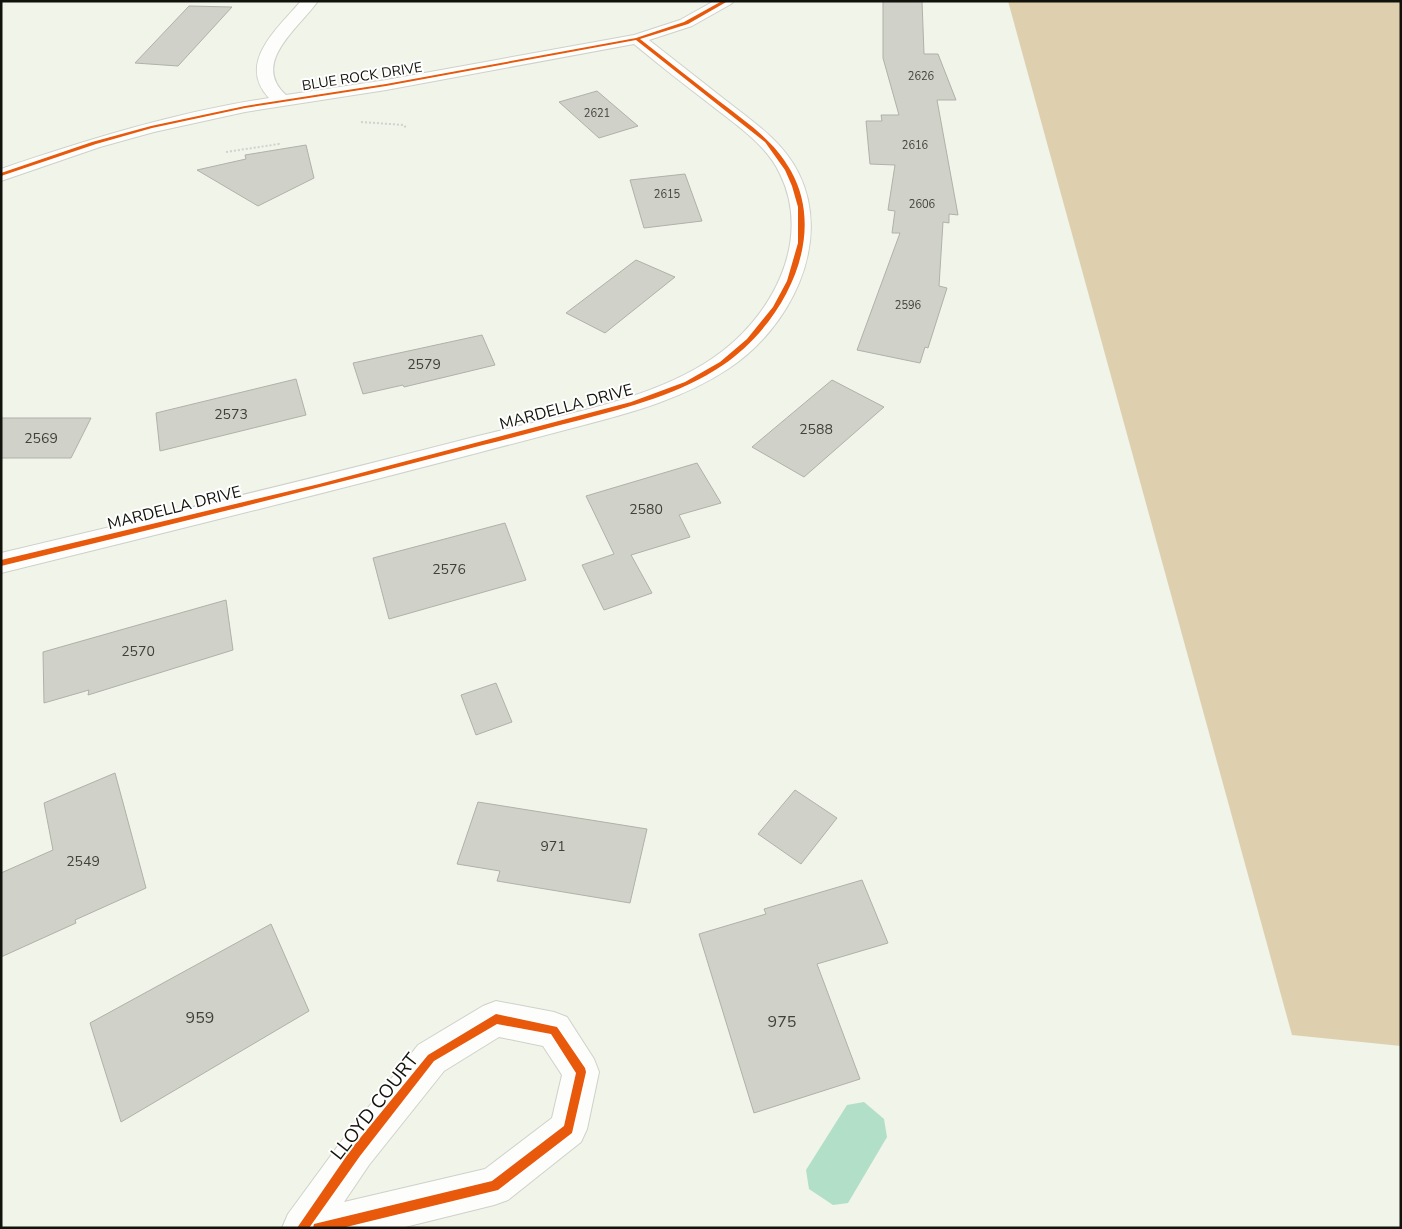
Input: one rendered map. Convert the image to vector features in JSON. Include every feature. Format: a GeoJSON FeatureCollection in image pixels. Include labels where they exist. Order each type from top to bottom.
{"type":"FeatureCollection","features":[{"type":"Feature","properties":{"kind":"street"},"geometry":{"type":"LineString","coordinates":[[282,101],[270,90],[264,77],[264,66],[277,41],[310,1]]}},
{"type":"Feature","properties":{"kind":"street","name":"BLUE ROCK DRIVE"},"geometry":{"type":"LineString","coordinates":[[1,174],[120,135],[246,107],[415,80],[637,39],[686,23],[726,1]]}},
{"type":"Feature","properties":{"kind":"street","name":"MARDELLA DRIVE"},"geometry":{"type":"LineString","coordinates":[[1,563],[319,486],[633,404],[687,382],[722,362],[749,340],[776,308],[790,281],[801,243],[800,207],[795,186],[788,170],[767,141],[637,39]]}},
{"type":"Feature","properties":{"kind":"street","name":"LLOYD COURT"},"geometry":{"type":"LineString","coordinates":[[302,1228],[356,1152],[431,1058],[496,1019],[554,1030],[581,1072],[568,1130],[494,1186],[318,1228]]}},
{"type":"Feature","properties":{"kind":"path"},"geometry":{"type":"LineString","coordinates":[[361,122],[404,125],[406,128]]}},
{"type":"Feature","properties":{"kind":"path"},"geometry":{"type":"LineString","coordinates":[[226,152],[279,144],[279,146]]}},
{"type":"Feature","properties":{"kind":"shaded area"},"geometry":{"type":"Polygon","coordinates":[[[1008,1],[1401,1],[1401,1046],[1292,1035],[1008,1]]]}},
{"type":"Feature","properties":{"kind":"shaded area"},"geometry":{"type":"Polygon","coordinates":[[[864,1102],[884,1119],[887,1137],[848,1203],[833,1205],[809,1189],[806,1170],[847,1105],[864,1102]]]}},
{"type":"Feature","properties":{"kind":"building"},"geometry":{"type":"Polygon","coordinates":[[[883,1],[922,1],[924,54],[938,54],[956,100],[937,100],[958,215],[949,214],[949,223],[943,222],[939,286],[947,288],[928,348],[925,347],[920,363],[857,350],[900,233],[892,233],[895,211],[888,210],[895,165],[870,164],[866,121],[882,121],[881,115],[899,115],[883,58],[883,1]]]}},
{"type":"Feature","properties":{"kind":"building"},"geometry":{"type":"Polygon","coordinates":[[[189,6],[232,7],[178,66],[135,63],[189,6]]]}},
{"type":"Feature","properties":{"kind":"building"},"geometry":{"type":"Polygon","coordinates":[[[597,91],[638,126],[599,138],[559,102],[597,91]]]}},
{"type":"Feature","properties":{"kind":"building"},"geometry":{"type":"Polygon","coordinates":[[[306,145],[314,178],[258,206],[197,170],[246,159],[245,155],[306,145]]]}},
{"type":"Feature","properties":{"kind":"building"},"geometry":{"type":"Polygon","coordinates":[[[685,174],[702,221],[644,228],[630,180],[685,174]]]}},
{"type":"Feature","properties":{"kind":"building"},"geometry":{"type":"Polygon","coordinates":[[[636,260],[675,277],[605,333],[566,313],[636,260]]]}},
{"type":"Feature","properties":{"kind":"building"},"geometry":{"type":"Polygon","coordinates":[[[482,335],[495,365],[404,387],[403,385],[363,394],[353,363],[482,335]]]}},
{"type":"Feature","properties":{"kind":"building"},"geometry":{"type":"Polygon","coordinates":[[[296,379],[306,415],[160,451],[156,413],[296,379]]]}},
{"type":"Feature","properties":{"kind":"building"},"geometry":{"type":"Polygon","coordinates":[[[832,380],[884,407],[804,477],[752,447],[832,380]]]}},
{"type":"Feature","properties":{"kind":"building"},"geometry":{"type":"Polygon","coordinates":[[[1,418],[91,418],[71,458],[1,458],[1,418]]]}},
{"type":"Feature","properties":{"kind":"building"},"geometry":{"type":"Polygon","coordinates":[[[697,463],[721,503],[679,515],[690,537],[631,555],[652,593],[604,610],[582,565],[614,554],[586,496],[697,463]]]}},
{"type":"Feature","properties":{"kind":"building"},"geometry":{"type":"Polygon","coordinates":[[[505,523],[526,580],[389,619],[373,558],[505,523]]]}},
{"type":"Feature","properties":{"kind":"building"},"geometry":{"type":"Polygon","coordinates":[[[226,600],[233,650],[88,695],[89,690],[44,703],[43,652],[226,600]]]}},
{"type":"Feature","properties":{"kind":"building"},"geometry":{"type":"Polygon","coordinates":[[[496,683],[512,722],[476,735],[461,695],[496,683]]]}},
{"type":"Feature","properties":{"kind":"building"},"geometry":{"type":"Polygon","coordinates":[[[115,773],[146,888],[75,920],[76,923],[1,957],[1,873],[53,850],[44,803],[115,773]]]}},
{"type":"Feature","properties":{"kind":"building"},"geometry":{"type":"Polygon","coordinates":[[[795,790],[837,818],[801,864],[758,834],[795,790]]]}},
{"type":"Feature","properties":{"kind":"building"},"geometry":{"type":"Polygon","coordinates":[[[478,802],[647,829],[630,903],[497,881],[500,871],[457,864],[478,802]]]}},
{"type":"Feature","properties":{"kind":"building"},"geometry":{"type":"Polygon","coordinates":[[[862,880],[888,943],[817,964],[860,1079],[754,1113],[699,934],[766,914],[764,909],[862,880]]]}},
{"type":"Feature","properties":{"kind":"building"},"geometry":{"type":"Polygon","coordinates":[[[271,924],[309,1011],[121,1122],[90,1023],[271,924]]]}},
{"type":"Feature","properties":{"kind":"cycle path"},"geometry":{"type":"LineString","coordinates":[[1,175],[94,143],[151,127],[245,107],[386,85],[637,39],[686,23],[726,1]]}},
{"type":"Feature","properties":{"kind":"cycle path"},"geometry":{"type":"LineString","coordinates":[[1,563],[319,486],[633,404],[687,383],[722,363],[749,340],[776,308],[790,281],[801,243],[801,207],[788,170],[767,141],[637,39]]}},
{"type":"Feature","properties":{"kind":"cycle path"},"geometry":{"type":"LineString","coordinates":[[302,1228],[356,1152],[431,1058],[496,1019],[554,1030],[581,1072],[568,1129],[494,1186],[318,1228]]}}]}
